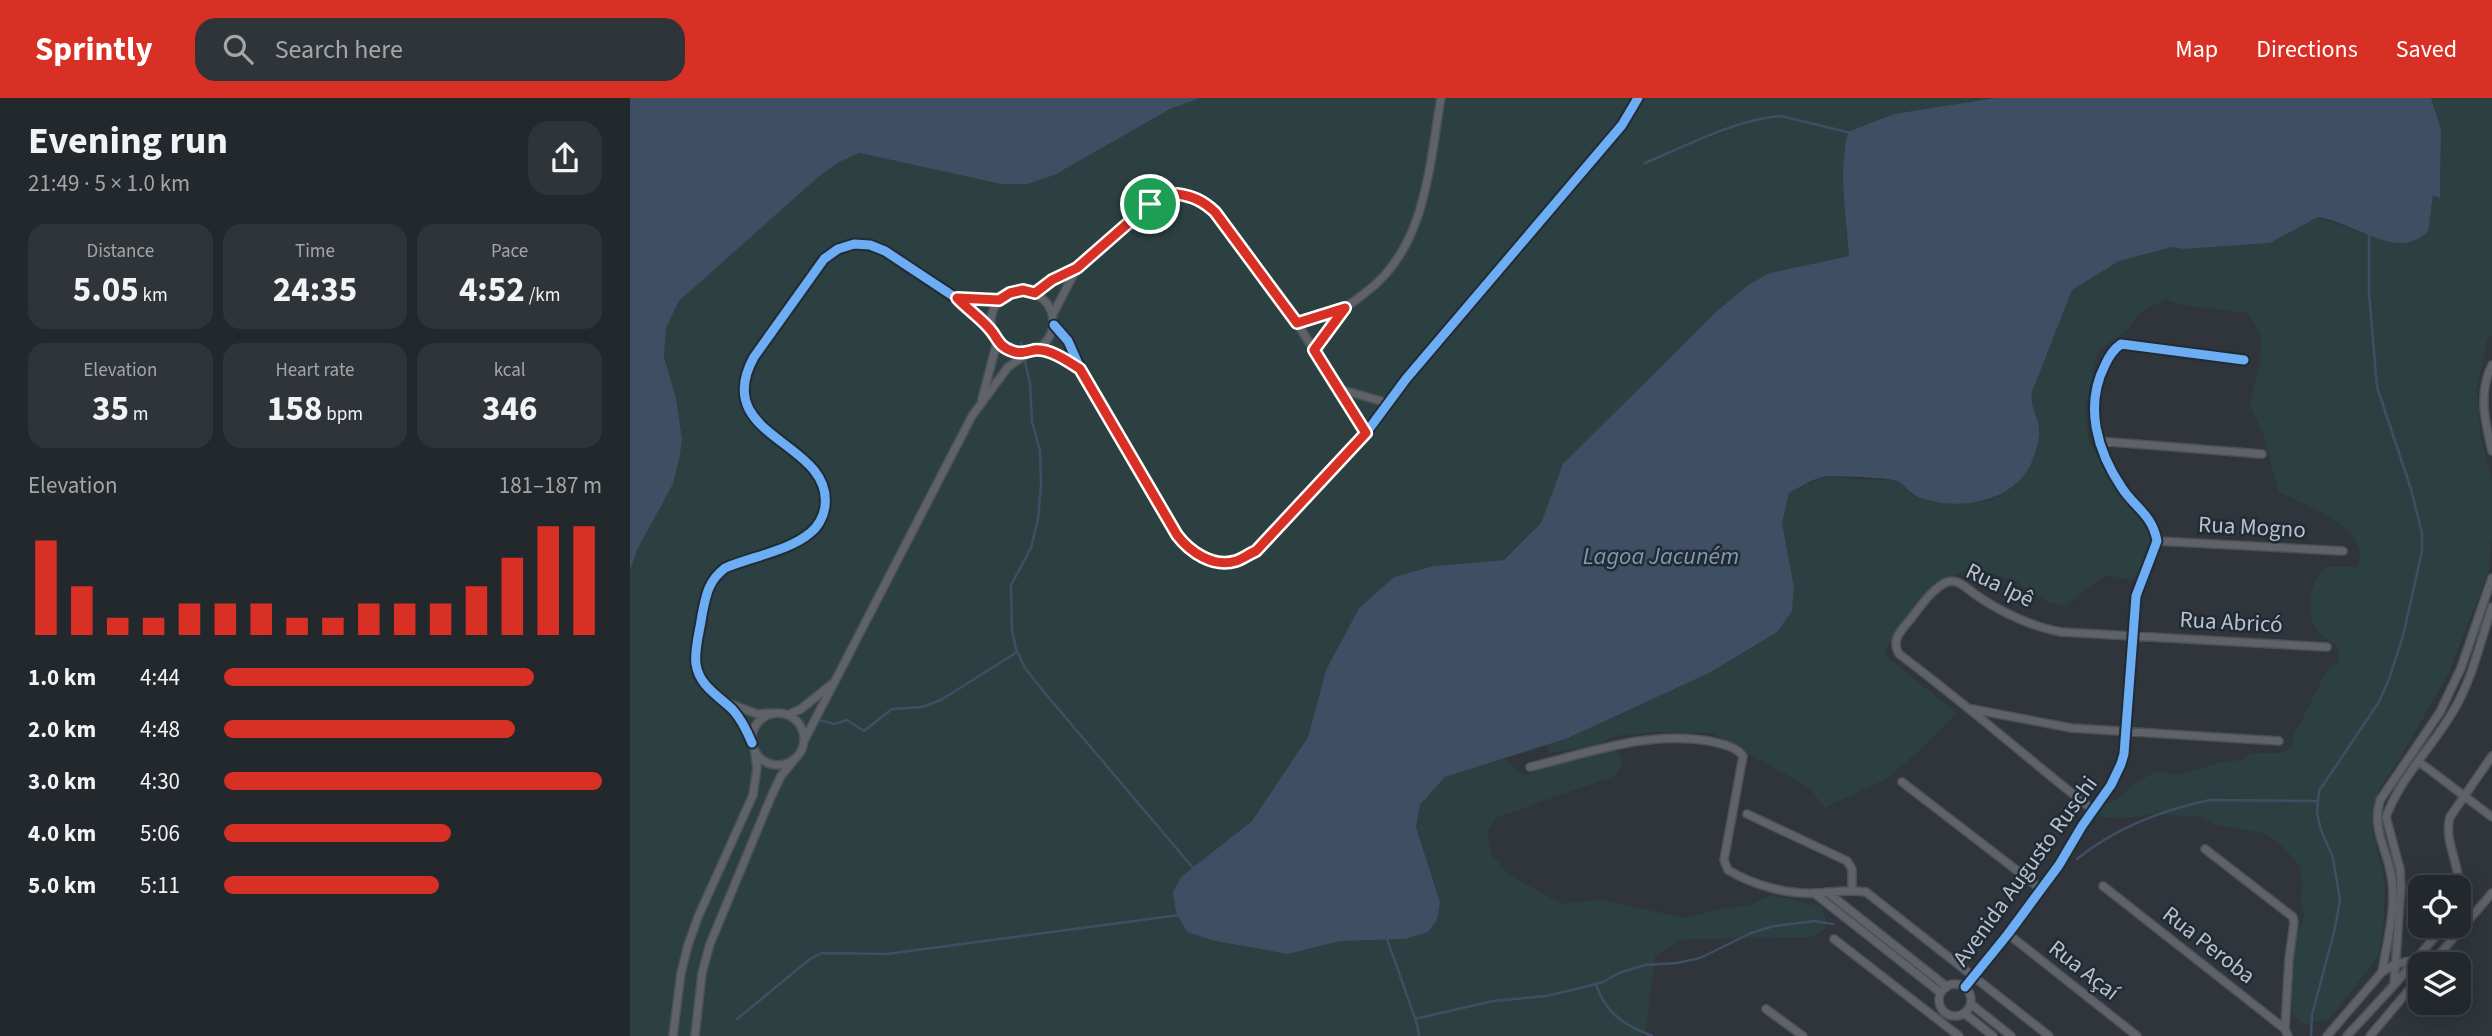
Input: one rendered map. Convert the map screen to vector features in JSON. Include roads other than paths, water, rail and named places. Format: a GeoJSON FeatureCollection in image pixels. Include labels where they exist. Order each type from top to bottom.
{"type":"FeatureCollection","features":[{"type":"Feature","properties":{"kind":"street"},"geometry":{"type":"LineString","coordinates":[[1314,350],[1345,308],[1383,280],[1410,237],[1424,197],[1441,98]]}},
{"type":"Feature","properties":{"kind":"street"},"geometry":{"type":"LineString","coordinates":[[1054,326],[1068,341],[1080,369],[1177,535],[1187,548],[1216,562],[1234,562],[1256,551],[1366,433],[1406,379],[1622,125],[1638,98]]}},
{"type":"Feature","properties":{"kind":"street"},"geometry":{"type":"LineString","coordinates":[[1035,293],[1052,280],[1077,268],[1150,204],[1162,197],[1177,194],[1191,196],[1205,202],[1215,212],[1297,323],[1366,433]]}},
{"type":"Feature","properties":{"kind":"street"},"geometry":{"type":"LineString","coordinates":[[674,1036],[681,974],[688,945],[753,795],[756,782],[755,754],[746,728],[722,699],[702,681],[696,662],[706,594],[716,575],[725,568],[794,543],[809,534],[817,525],[825,505],[821,482],[811,468],[754,419],[746,405],[743,388],[746,372],[754,357],[824,259],[838,249],[853,244],[870,245],[885,251],[957,298],[995,337],[1015,352],[1032,351],[1060,357],[1080,369]]}},
{"type":"Feature","properties":{"kind":"street"},"geometry":{"type":"LineString","coordinates":[[1052,313],[1077,268]]}},
{"type":"Feature","properties":{"kind":"street"},"geometry":{"type":"LineString","coordinates":[[695,1036],[702,973],[710,944],[781,776],[801,751],[981,402],[1008,367],[1049,338],[1054,326],[1052,313],[1046,301],[1035,293],[1023,290],[1010,293],[999,300],[992,312],[990,325],[995,337],[981,402]]}},
{"type":"Feature","properties":{"kind":"street"},"geometry":{"type":"LineString","coordinates":[[957,298],[999,300]]}},
{"type":"Feature","properties":{"kind":"street"},"geometry":{"type":"LineString","coordinates":[[1297,323],[1345,308]]}},
{"type":"Feature","properties":{"kind":"street"},"geometry":{"type":"LineString","coordinates":[[2157,541],[2150,519],[2123,490],[2105,461],[2098,441],[2094,392],[2097,380],[2110,355],[2118,346],[2128,343],[2244,360]]}},
{"type":"Feature","properties":{"kind":"street"},"geometry":{"type":"LineString","coordinates":[[2492,365],[2484,387],[2483,403],[2492,451]]}},
{"type":"Feature","properties":{"kind":"street"},"geometry":{"type":"LineString","coordinates":[[1339,389],[1388,403]]}},
{"type":"Feature","properties":{"kind":"street"},"geometry":{"type":"LineString","coordinates":[[2098,441],[2262,454]]}},
{"type":"Feature","properties":{"kind":"street","name":"Rua Mogno"},"geometry":{"type":"LineString","coordinates":[[2157,541],[2343,551]]}},
{"type":"Feature","properties":{"kind":"street","name":"Avenida Augusto Ruschi"},"geometry":{"type":"LineString","coordinates":[[1965,987],[2059,865],[2111,785],[2121,764],[2126,732],[2136,596],[2157,541]]}},
{"type":"Feature","properties":{"kind":"street"},"geometry":{"type":"LineString","coordinates":[[2382,972],[2392,909],[2392,879],[2376,813],[2380,800],[2440,712],[2461,668],[2492,578]]}},
{"type":"Feature","properties":{"kind":"street","name":"Rua Ipê"},"geometry":{"type":"LineString","coordinates":[[1971,709],[1899,654],[1896,648],[1897,635],[1937,589],[1947,582],[1960,583],[1997,608],[2048,630],[2134,636]]}},
{"type":"Feature","properties":{"kind":"street"},"geometry":{"type":"LineString","coordinates":[[2394,985],[2402,887],[2386,817],[2418,761],[2453,712],[2467,681],[2492,607]]}},
{"type":"Feature","properties":{"kind":"street","name":"Rua Abricó"},"geometry":{"type":"LineString","coordinates":[[2134,636],[2327,648]]}},
{"type":"Feature","properties":{"kind":"street"},"geometry":{"type":"LineString","coordinates":[[787,715],[801,709],[836,681]]}},
{"type":"Feature","properties":{"kind":"street"},"geometry":{"type":"LineString","coordinates":[[722,699],[757,714],[787,715],[796,721],[802,730],[804,741]]}},
{"type":"Feature","properties":{"kind":"street"},"geometry":{"type":"LineString","coordinates":[[1971,709],[2071,728],[2279,741]]}},
{"type":"Feature","properties":{"kind":"street"},"geometry":{"type":"LineString","coordinates":[[1971,709],[2026,757],[2094,810]]}},
{"type":"Feature","properties":{"kind":"street"},"geometry":{"type":"LineString","coordinates":[[752,743],[752,733],[757,723],[776,713]]}},
{"type":"Feature","properties":{"kind":"street"},"geometry":{"type":"LineString","coordinates":[[1530,767],[1636,741],[1668,737],[1688,737],[1726,745],[1743,756],[1725,865],[1737,875],[1761,885],[1814,893],[1852,889],[1866,892],[2049,1036]]}},
{"type":"Feature","properties":{"kind":"street"},"geometry":{"type":"LineString","coordinates":[[755,754],[774,765],[785,765],[794,760]]}},
{"type":"Feature","properties":{"kind":"street"},"geometry":{"type":"LineString","coordinates":[[2460,875],[2447,826],[2450,817],[2492,756]]}},
{"type":"Feature","properties":{"kind":"street"},"geometry":{"type":"LineString","coordinates":[[2418,761],[2492,817]]}},
{"type":"Feature","properties":{"kind":"street"},"geometry":{"type":"LineString","coordinates":[[1902,782],[2041,890]]}},
{"type":"Feature","properties":{"kind":"street"},"geometry":{"type":"LineString","coordinates":[[1747,814],[1847,861],[1852,869],[1852,889]]}},
{"type":"Feature","properties":{"kind":"street"},"geometry":{"type":"LineString","coordinates":[[2205,849],[2292,917],[2294,923],[2289,959],[2287,1033]]}},
{"type":"Feature","properties":{"kind":"street","name":"Rua Peroba"},"geometry":{"type":"LineString","coordinates":[[2104,886],[2287,1033]]}},
{"type":"Feature","properties":{"kind":"street"},"geometry":{"type":"LineString","coordinates":[[1828,892],[1944,990]]}},
{"type":"Feature","properties":{"kind":"street"},"geometry":{"type":"LineString","coordinates":[[1814,893],[1944,990]]}},
{"type":"Feature","properties":{"kind":"street"},"geometry":{"type":"LineString","coordinates":[[2441,952],[2492,893]]}},
{"type":"Feature","properties":{"kind":"street","name":"Rua Açaí"},"geometry":{"type":"LineString","coordinates":[[2008,934],[2137,1036]]}},
{"type":"Feature","properties":{"kind":"street"},"geometry":{"type":"LineString","coordinates":[[2422,952],[2434,938]]}},
{"type":"Feature","properties":{"kind":"street"},"geometry":{"type":"LineString","coordinates":[[1834,939],[1958,1036]]}},
{"type":"Feature","properties":{"kind":"street"},"geometry":{"type":"LineString","coordinates":[[2327,1036],[2382,972],[2395,964],[2408,961]]}},
{"type":"Feature","properties":{"kind":"street"},"geometry":{"type":"LineString","coordinates":[[2347,1036],[2408,968]]}},
{"type":"Feature","properties":{"kind":"street"},"geometry":{"type":"LineString","coordinates":[[1954,984],[1965,987],[1970,995],[1970,1004],[1964,1013],[1954,1016],[1944,1011],[1940,1003],[1944,990],[1954,984]]}},
{"type":"Feature","properties":{"kind":"street"},"geometry":{"type":"LineString","coordinates":[[2370,1036],[2408,991]]}},
{"type":"Feature","properties":{"kind":"street"},"geometry":{"type":"LineString","coordinates":[[1970,1004],[2011,1036]]}},
{"type":"Feature","properties":{"kind":"street"},"geometry":{"type":"LineString","coordinates":[[1766,1009],[1803,1036]]}},
{"type":"Feature","properties":{"kind":"street"},"geometry":{"type":"LineString","coordinates":[[1938,1020],[1944,1011]]}},
{"type":"Feature","properties":{"kind":"street"},"geometry":{"type":"LineString","coordinates":[[1964,1013],[1993,1036]]}},
{"type":"Feature","properties":{"kind":"water"},"geometry":{"type":"Polygon","coordinates":[[[630,98],[1200,98],[1170,109],[1054,175],[1027,184],[1001,184],[860,153],[839,162],[817,178],[679,301],[666,328],[664,357],[676,398],[682,439],[680,455],[673,484],[638,548],[630,570],[630,98]]]}},
{"type":"Feature","properties":{"kind":"water","name":"Lagoa Jacuném"},"geometry":{"type":"Polygon","coordinates":[[[1995,98],[2431,98],[2441,129],[2440,198],[2433,195],[2428,232],[2410,242],[2383,240],[2318,217],[2270,243],[2183,249],[2172,247],[2119,261],[2072,290],[2032,392],[2039,431],[2034,456],[2025,474],[2014,486],[2000,494],[1984,500],[1950,504],[1918,497],[1897,481],[1837,476],[1819,478],[1789,493],[1782,523],[1794,587],[1792,611],[1777,632],[1709,673],[1568,738],[1445,777],[1420,805],[1416,827],[1440,902],[1437,920],[1428,932],[1405,939],[1340,941],[1288,954],[1216,941],[1187,932],[1176,912],[1173,893],[1181,877],[1252,821],[1308,737],[1326,670],[1359,608],[1394,577],[1434,566],[1504,560],[1541,523],[1563,464],[1717,311],[1750,284],[1770,273],[1849,256],[1843,179],[1848,132],[1894,114],[1995,98]]]}},
{"type":"Feature","properties":{"kind":"waterway"},"geometry":{"type":"LineString","coordinates":[[1645,163],[1712,134],[1764,118],[1781,116],[1851,133]]}},
{"type":"Feature","properties":{"kind":"waterway"},"geometry":{"type":"LineString","coordinates":[[2311,1036],[2312,1015],[2340,900],[2333,858],[2317,813],[2319,791],[2379,702],[2389,679],[2403,636],[2422,551],[2422,533],[2411,489],[2377,387],[2369,293],[2369,235]]}},
{"type":"Feature","properties":{"kind":"waterway"},"geometry":{"type":"LineString","coordinates":[[1021,343],[1030,384],[1032,422],[1040,451],[1041,485],[1038,519],[1031,548],[1011,585],[1012,630],[1016,649],[1025,668],[1044,692],[1194,869]]}},
{"type":"Feature","properties":{"kind":"waterway"},"geometry":{"type":"LineString","coordinates":[[818,720],[835,724],[847,720],[864,731],[892,709],[922,707],[941,700],[1017,652]]}},
{"type":"Feature","properties":{"kind":"waterway"},"geometry":{"type":"LineString","coordinates":[[2077,859],[2123,829],[2192,804],[2210,800],[2317,801]]}},
{"type":"Feature","properties":{"kind":"waterway"},"geometry":{"type":"LineString","coordinates":[[737,1019],[810,959],[822,953],[887,954],[1179,915]]}},
{"type":"Feature","properties":{"kind":"waterway"},"geometry":{"type":"LineString","coordinates":[[1415,1019],[1493,1001],[1546,996],[1603,982],[1619,973],[1645,965],[1700,958],[1751,933],[1774,926],[1815,921],[1833,924]]}},
{"type":"Feature","properties":{"kind":"waterway"},"geometry":{"type":"LineString","coordinates":[[1386,936],[1419,1036]]}},
{"type":"Feature","properties":{"kind":"waterway"},"geometry":{"type":"LineString","coordinates":[[1596,984],[1605,1003],[1617,1017],[1652,1036]]}}]}
